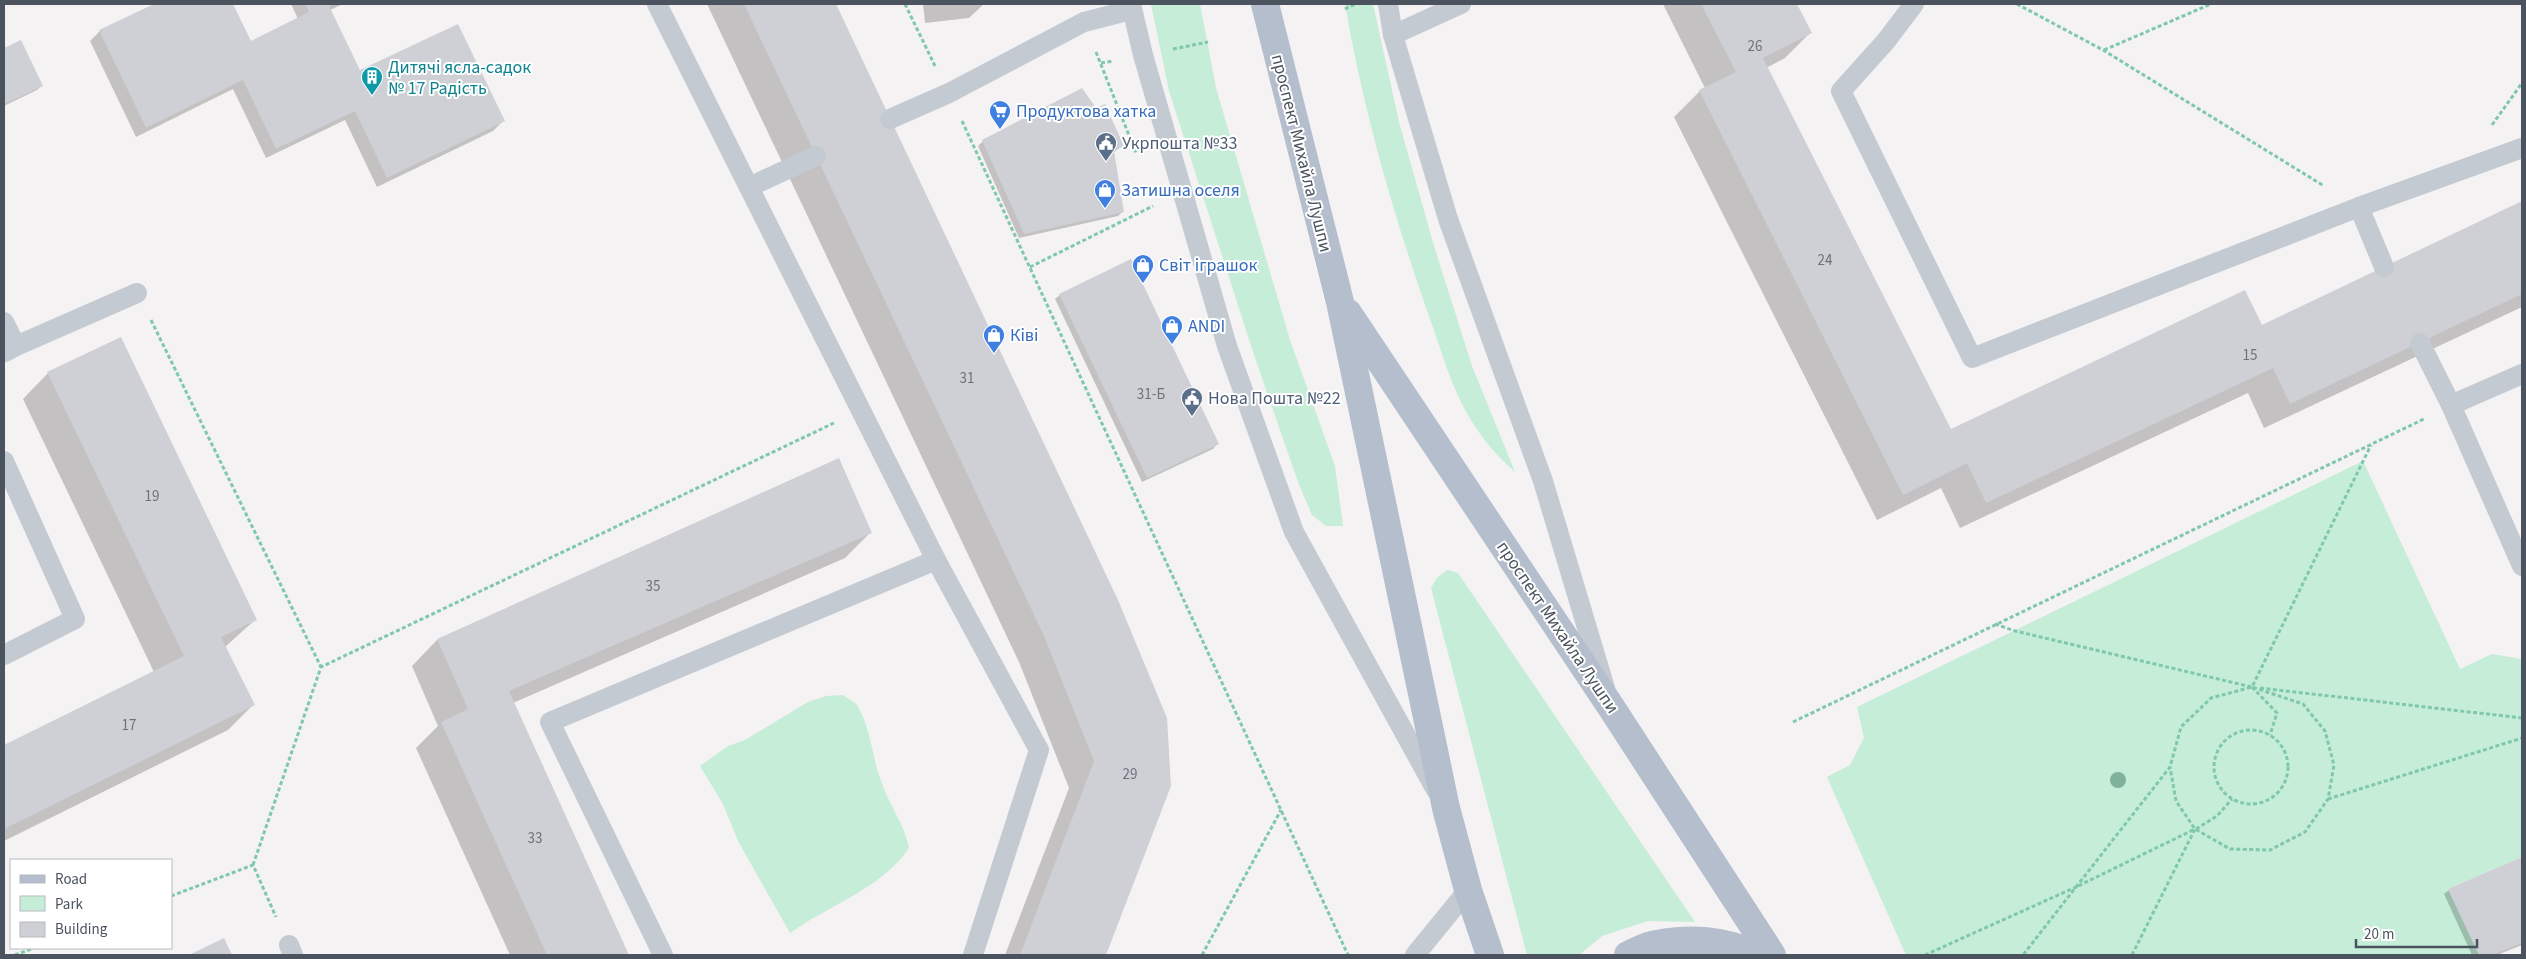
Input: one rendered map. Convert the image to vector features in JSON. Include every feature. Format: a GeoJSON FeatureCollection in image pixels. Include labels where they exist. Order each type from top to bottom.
{"type":"FeatureCollection","features":[{"type":"Feature","properties":{"kind":"main road","name":"проспект Михайла Лушпи"},"geometry":{"type":"LineString","coordinates":[[1265,4],[1340,302],[1446,808],[1468,890],[1490,955]]}},
{"type":"Feature","properties":{"kind":"main road","name":"проспект Михайла Лушпи"},"geometry":{"type":"LineString","coordinates":[[1340,302],[1611,706],[1772,955]]}},
{"type":"Feature","properties":{"kind":"main road"},"geometry":{"type":"LineString","coordinates":[[1628,955],[1656,944],[1700,940],[1744,950],[1753,955]]}},
{"type":"Feature","properties":{"kind":"lane"},"geometry":{"type":"LineString","coordinates":[[657,4],[936,560],[1039,750],[973,955]]}},
{"type":"Feature","properties":{"kind":"lane"},"geometry":{"type":"LineString","coordinates":[[1388,4],[1393,34],[1448,219],[1544,481],[1611,706]]}},
{"type":"Feature","properties":{"kind":"lane"},"geometry":{"type":"LineString","coordinates":[[1393,34],[1461,4]]}},
{"type":"Feature","properties":{"kind":"lane"},"geometry":{"type":"LineString","coordinates":[[1914,4],[1886,41],[1841,91],[1972,358],[2359,207],[2522,148]]}},
{"type":"Feature","properties":{"kind":"lane"},"geometry":{"type":"LineString","coordinates":[[890,119],[948,93],[1084,22],[1131,7],[1227,346],[1294,532],[1446,808]]}},
{"type":"Feature","properties":{"kind":"lane"},"geometry":{"type":"LineString","coordinates":[[749,187],[816,156]]}},
{"type":"Feature","properties":{"kind":"lane"},"geometry":{"type":"LineString","coordinates":[[2359,207],[2384,267]]}},
{"type":"Feature","properties":{"kind":"lane"},"geometry":{"type":"LineString","coordinates":[[4,322],[10,350],[137,293]]}},
{"type":"Feature","properties":{"kind":"lane"},"geometry":{"type":"LineString","coordinates":[[2420,343],[2451,405],[2522,566]]}},
{"type":"Feature","properties":{"kind":"lane"},"geometry":{"type":"LineString","coordinates":[[2451,405],[2522,374]]}},
{"type":"Feature","properties":{"kind":"lane"},"geometry":{"type":"LineString","coordinates":[[4,461],[75,619],[4,655]]}},
{"type":"Feature","properties":{"kind":"lane"},"geometry":{"type":"LineString","coordinates":[[663,955],[550,722],[936,560]]}},
{"type":"Feature","properties":{"kind":"lane"},"geometry":{"type":"LineString","coordinates":[[1415,955],[1468,890]]}},
{"type":"Feature","properties":{"kind":"path"},"geometry":{"type":"LineString","coordinates":[[905,4],[1030,267],[1348,955]]}},
{"type":"Feature","properties":{"kind":"path"},"geometry":{"type":"LineString","coordinates":[[1345,9],[1355,4]]}},
{"type":"Feature","properties":{"kind":"path"},"geometry":{"type":"LineString","coordinates":[[2017,4],[2103,50],[2359,207]]}},
{"type":"Feature","properties":{"kind":"path"},"geometry":{"type":"LineString","coordinates":[[2103,50],[2211,4]]}},
{"type":"Feature","properties":{"kind":"path"},"geometry":{"type":"LineString","coordinates":[[1084,22],[1139,160]]}},
{"type":"Feature","properties":{"kind":"path"},"geometry":{"type":"LineString","coordinates":[[1030,267],[1156,205]]}},
{"type":"Feature","properties":{"kind":"path"},"geometry":{"type":"LineString","coordinates":[[137,293],[321,667],[253,865],[291,950]]}},
{"type":"Feature","properties":{"kind":"path"},"geometry":{"type":"LineString","coordinates":[[1793,722],[2372,445],[2451,405]]}},
{"type":"Feature","properties":{"kind":"path"},"geometry":{"type":"LineString","coordinates":[[321,667],[860,410]]}},
{"type":"Feature","properties":{"kind":"path"},"geometry":{"type":"LineString","coordinates":[[2252,687],[2372,445]]}},
{"type":"Feature","properties":{"kind":"path"},"geometry":{"type":"LineString","coordinates":[[1995,624],[2015,631],[2252,687],[2303,704],[2325,731],[2334,765],[2328,799],[2305,832],[2270,850],[2230,849],[2196,829],[2176,801],[2170,767]]}},
{"type":"Feature","properties":{"kind":"path"},"geometry":{"type":"LineString","coordinates":[[2252,687],[2277,713],[2270,735]]}},
{"type":"Feature","properties":{"kind":"path"},"geometry":{"type":"LineString","coordinates":[[2023,955],[2170,767],[2182,728],[2211,698],[2252,687],[2522,718]]}},
{"type":"Feature","properties":{"kind":"path"},"geometry":{"type":"LineString","coordinates":[[2254,729],[2270,735],[2282,746],[2287,761],[2286,778],[2278,792],[2264,801],[2248,804],[2232,799],[2220,788],[2214,772],[2215,756],[2223,741],[2237,732],[2254,729]]}},
{"type":"Feature","properties":{"kind":"path"},"geometry":{"type":"LineString","coordinates":[[2328,799],[2522,738]]}},
{"type":"Feature","properties":{"kind":"path"},"geometry":{"type":"LineString","coordinates":[[1925,955],[2196,829],[2217,816],[2232,799]]}},
{"type":"Feature","properties":{"kind":"path"},"geometry":{"type":"LineString","coordinates":[[1202,955],[1281,810]]}},
{"type":"Feature","properties":{"kind":"path"},"geometry":{"type":"LineString","coordinates":[[2132,955],[2196,829]]}},
{"type":"Feature","properties":{"kind":"path"},"geometry":{"type":"LineString","coordinates":[[172,896],[253,865]]}},
{"type":"Feature","properties":{"kind":"path"},"geometry":{"type":"LineString","coordinates":[[15,955],[31,949]]}},
{"type":"Feature","properties":{"kind":"green space"},"geometry":{"type":"Polygon","coordinates":[[[1151,4],[1200,4],[1216,88],[1290,340],[1335,466],[1343,526],[1326,526],[1312,515],[1298,482],[1254,355],[1169,91],[1151,4]]]}},
{"type":"Feature","properties":{"kind":"green space"},"geometry":{"type":"Polygon","coordinates":[[[1345,4],[1373,4],[1399,122],[1434,246],[1472,366],[1515,472],[1491,448],[1476,428],[1458,396],[1448,371],[1404,242],[1381,163],[1361,84],[1345,4]]]}},
{"type":"Feature","properties":{"kind":"green space"},"geometry":{"type":"Polygon","coordinates":[[[2363,461],[2460,669],[2492,654],[2522,659],[2522,857],[2448,889],[2479,955],[1906,955],[1827,777],[1850,765],[1864,738],[1857,707],[2363,461]]]}},
{"type":"Feature","properties":{"kind":"green space"},"geometry":{"type":"Polygon","coordinates":[[[1447,570],[1458,573],[1695,922],[1648,921],[1602,936],[1579,955],[1527,955],[1431,588],[1437,578],[1447,570]]]}},
{"type":"Feature","properties":{"kind":"green space"},"geometry":{"type":"Polygon","coordinates":[[[843,695],[857,705],[862,716],[869,734],[881,781],[904,830],[909,848],[884,875],[869,886],[790,933],[738,841],[723,804],[700,766],[728,746],[745,740],[808,702],[826,696],[843,695]]]}},
{"type":"Feature","properties":{"kind":"building","name":"Дитячі ясла-садок № 17 Радість"},"geometry":{"type":"Polygon","coordinates":[[[154,4],[233,4],[251,41],[309,12],[305,4],[334,4],[329,6],[360,70],[458,24],[505,121],[387,178],[355,111],[276,149],[243,80],[146,128],[99,30],[154,4]]]}},
{"type":"Feature","properties":{"kind":"building"},"geometry":{"type":"Polygon","coordinates":[[[744,4],[836,4],[1118,600],[1167,718],[1171,786],[1106,955],[1020,955],[1094,761],[1044,636],[744,4]]]}},
{"type":"Feature","properties":{"kind":"building"},"geometry":{"type":"Polygon","coordinates":[[[1701,4],[1797,4],[1812,33],[1763,58],[1951,429],[2245,290],[2262,325],[2522,201],[2522,294],[2290,404],[2273,368],[1986,503],[1967,463],[1903,495],[1699,90],[1736,72],[1701,4]]]}},
{"type":"Feature","properties":{"kind":"building"},"geometry":{"type":"Polygon","coordinates":[[[21,40],[43,86],[4,104],[4,48],[21,40]]]}},
{"type":"Feature","properties":{"kind":"building"},"geometry":{"type":"Polygon","coordinates":[[[1082,88],[1096,108],[1105,104],[1124,146],[1114,151],[1124,212],[1024,234],[982,140],[1082,88]]]}},
{"type":"Feature","properties":{"kind":"building"},"geometry":{"type":"Polygon","coordinates":[[[1131,259],[1219,444],[1147,478],[1059,294],[1131,259]]]}},
{"type":"Feature","properties":{"kind":"building"},"geometry":{"type":"Polygon","coordinates":[[[121,337],[257,620],[221,637],[255,705],[4,829],[4,745],[184,656],[47,372],[121,337]]]}},
{"type":"Feature","properties":{"kind":"building"},"geometry":{"type":"Polygon","coordinates":[[[839,458],[872,533],[509,691],[629,955],[547,955],[441,722],[468,709],[437,639],[839,458]]]}},
{"type":"Feature","properties":{"kind":"building"},"geometry":{"type":"Polygon","coordinates":[[[2522,857],[2522,943],[2492,955],[2479,955],[2448,889],[2522,857]]]}},
{"type":"Feature","properties":{"kind":"building"},"geometry":{"type":"Polygon","coordinates":[[[224,938],[232,955],[189,955],[224,938]]]}},
{"type":"Feature","properties":{"kind":"place","name":"Дитячі ясла-садок № 17 Радість"},"geometry":{"type":"Point","coordinates":[372,96]}},
{"type":"Feature","properties":{"kind":"place","name":"Продуктова хатка"},"geometry":{"type":"Point","coordinates":[1000,130]}},
{"type":"Feature","properties":{"kind":"place","name":"Укрпошта №33"},"geometry":{"type":"Point","coordinates":[1106,162]}},
{"type":"Feature","properties":{"kind":"place","name":"Затишна оселя"},"geometry":{"type":"Point","coordinates":[1105,209]}},
{"type":"Feature","properties":{"kind":"place","name":"Світ іграшок"},"geometry":{"type":"Point","coordinates":[1143,284]}},
{"type":"Feature","properties":{"kind":"place","name":"ANDI"},"geometry":{"type":"Point","coordinates":[1172,345]}},
{"type":"Feature","properties":{"kind":"place","name":"Ківі"},"geometry":{"type":"Point","coordinates":[994,354]}},
{"type":"Feature","properties":{"kind":"place","name":"Нова Пошта №22"},"geometry":{"type":"Point","coordinates":[1192,417]}}]}
